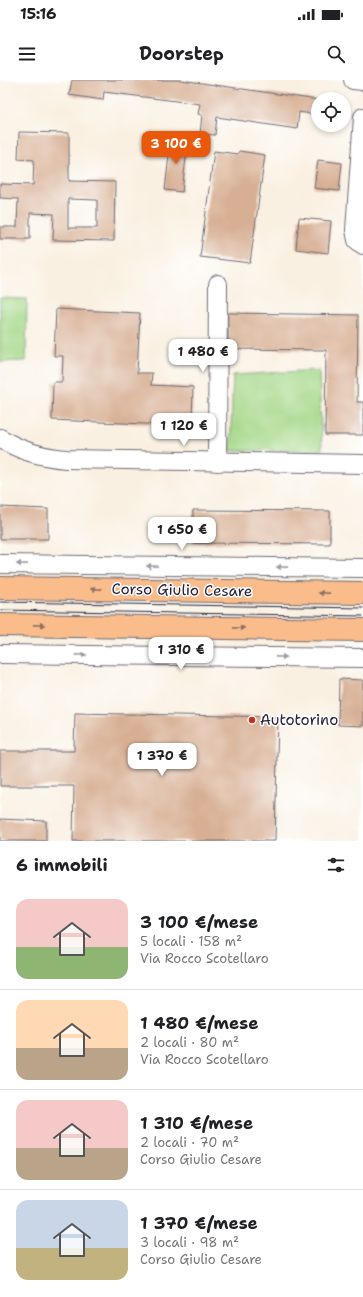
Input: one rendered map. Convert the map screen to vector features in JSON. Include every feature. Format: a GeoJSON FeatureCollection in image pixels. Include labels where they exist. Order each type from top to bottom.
{"type":"FeatureCollection","features":[{"type":"Feature","properties":{"kind":"main road","name":"Corso Giulio Cesare"},"geometry":{"type":"LineString","coordinates":[[0,588],[363,593]]}},
{"type":"Feature","properties":{"kind":"main road"},"geometry":{"type":"LineString","coordinates":[[0,625],[363,630]]}},
{"type":"Feature","properties":{"kind":"street"},"geometry":{"type":"LineString","coordinates":[[353,80],[363,81]]}},
{"type":"Feature","properties":{"kind":"street"},"geometry":{"type":"LineString","coordinates":[[363,117],[355,230],[357,240],[363,245]]}},
{"type":"Feature","properties":{"kind":"street"},"geometry":{"type":"LineString","coordinates":[[218,284],[218,462]]}},
{"type":"Feature","properties":{"kind":"street"},"geometry":{"type":"LineString","coordinates":[[0,438],[23,450],[44,457],[58,459],[363,464]]}},
{"type":"Feature","properties":{"kind":"street","name":"Corso Giulio Cesare"},"geometry":{"type":"LineString","coordinates":[[0,564],[363,568]]}},
{"type":"Feature","properties":{"kind":"street"},"geometry":{"type":"LineString","coordinates":[[0,654],[363,658]]}},
{"type":"Feature","properties":{"kind":"green space"},"geometry":{"type":"Polygon","coordinates":[[[0,298],[27,299],[26,361],[0,362],[0,298]]]}},
{"type":"Feature","properties":{"kind":"green space"},"geometry":{"type":"Polygon","coordinates":[[[319,370],[322,450],[230,451],[233,375],[319,370]]]}},
{"type":"Feature","properties":{"kind":"building"},"geometry":{"type":"Polygon","coordinates":[[[72,80],[181,80],[311,99],[311,114],[299,112],[297,129],[217,117],[215,135],[200,134],[202,115],[198,114],[200,104],[104,92],[103,100],[69,95],[72,80]]]}},
{"type":"Feature","properties":{"kind":"building"},"geometry":{"type":"Polygon","coordinates":[[[19,132],[69,133],[69,181],[115,182],[114,241],[53,240],[54,214],[30,213],[30,239],[0,239],[0,227],[17,227],[18,199],[0,198],[0,184],[33,185],[34,160],[18,159],[19,132]],[[68,199],[68,228],[97,228],[97,200],[68,199]]]}},
{"type":"Feature","properties":{"kind":"building"},"geometry":{"type":"Polygon","coordinates":[[[171,138],[188,140],[182,192],[165,190],[171,138]]]}},
{"type":"Feature","properties":{"kind":"building"},"geometry":{"type":"Polygon","coordinates":[[[214,151],[238,154],[239,151],[265,155],[250,263],[200,257],[214,151]]]}},
{"type":"Feature","properties":{"kind":"building"},"geometry":{"type":"Polygon","coordinates":[[[318,160],[342,163],[339,191],[314,188],[318,160]]]}},
{"type":"Feature","properties":{"kind":"building"},"geometry":{"type":"Polygon","coordinates":[[[299,218],[331,221],[328,253],[296,249],[299,218]]]}},
{"type":"Feature","properties":{"kind":"building"},"geometry":{"type":"Polygon","coordinates":[[[56,309],[140,313],[137,373],[152,373],[151,385],[193,387],[192,426],[52,420],[53,382],[62,382],[63,356],[54,356],[56,309]]]}},
{"type":"Feature","properties":{"kind":"building"},"geometry":{"type":"Polygon","coordinates":[[[228,313],[358,315],[357,402],[363,402],[363,435],[325,435],[326,350],[228,349],[228,313]]]}},
{"type":"Feature","properties":{"kind":"building"},"geometry":{"type":"Polygon","coordinates":[[[0,507],[48,509],[48,539],[0,539],[0,507]]]}},
{"type":"Feature","properties":{"kind":"building"},"geometry":{"type":"Polygon","coordinates":[[[193,510],[330,511],[330,544],[193,543],[193,510]]]}},
{"type":"Feature","properties":{"kind":"building"},"geometry":{"type":"Polygon","coordinates":[[[339,679],[363,680],[363,726],[338,725],[339,679]]]}},
{"type":"Feature","properties":{"kind":"building"},"geometry":{"type":"Polygon","coordinates":[[[75,713],[278,717],[275,841],[73,841],[74,786],[0,786],[0,751],[74,751],[75,713]]]}},
{"type":"Feature","properties":{"kind":"building"},"geometry":{"type":"Polygon","coordinates":[[[0,819],[46,821],[46,841],[0,841],[0,819]]]}},
{"type":"Feature","properties":{"kind":"tram line"},"geometry":{"type":"LineString","coordinates":[[0,602],[363,608]]}},
{"type":"Feature","properties":{"kind":"tram line"},"geometry":{"type":"LineString","coordinates":[[0,610],[363,616]]}},
{"type":"Feature","properties":{"kind":"place","name":"Autotorino"},"geometry":{"type":"Point","coordinates":[252,720]}}]}
